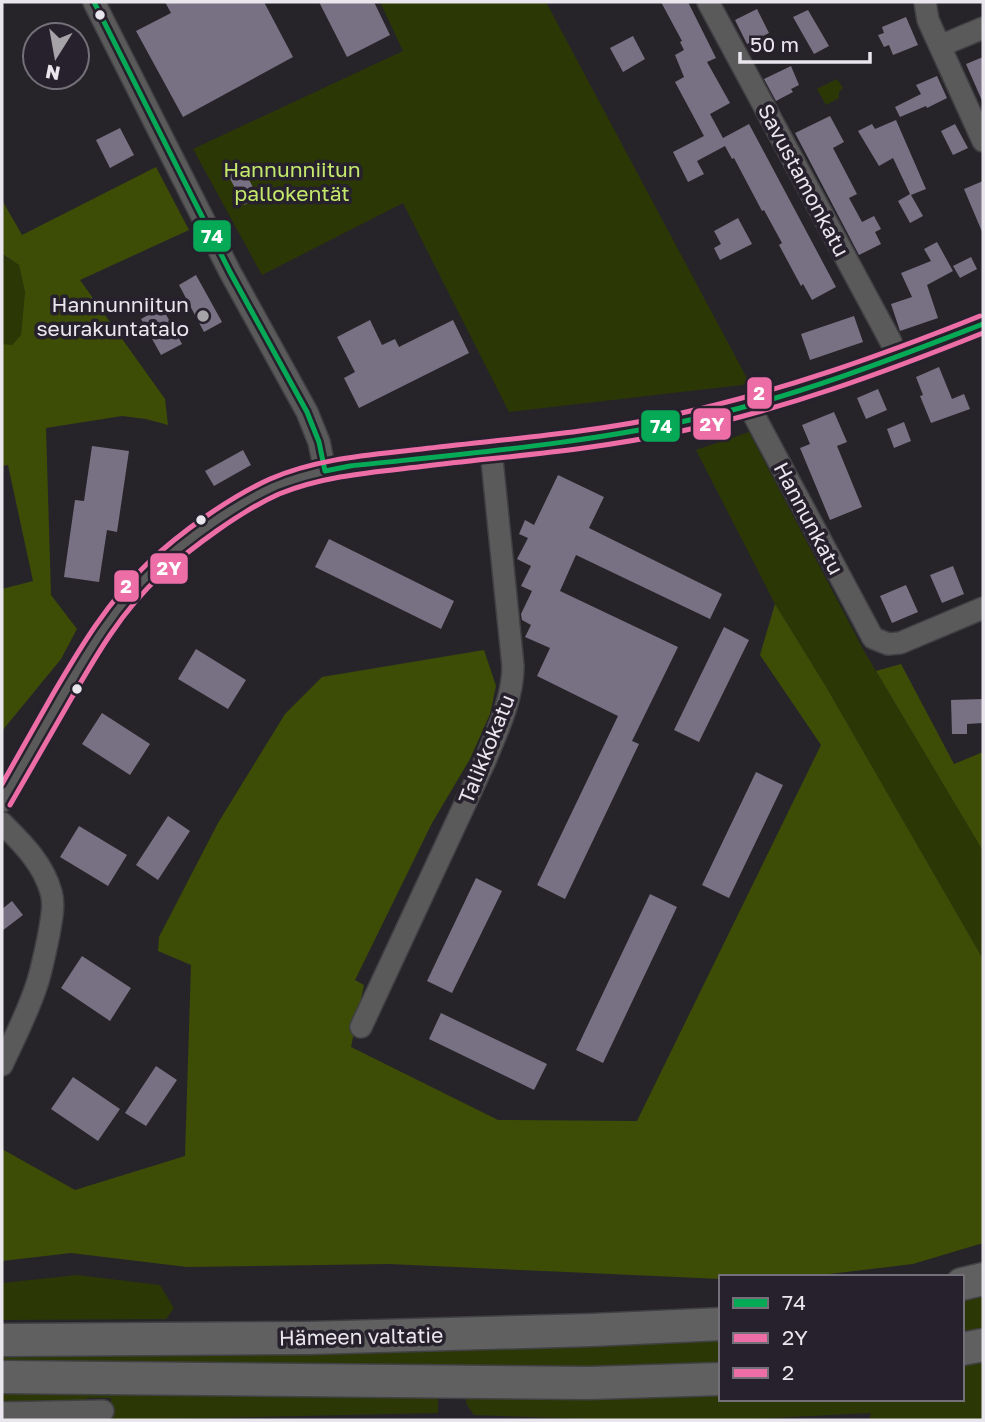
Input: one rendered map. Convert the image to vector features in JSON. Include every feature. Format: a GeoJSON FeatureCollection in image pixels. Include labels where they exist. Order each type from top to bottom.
{"type":"FeatureCollection","features":[{"type":"Feature","properties":{"kind":"highway"},"geometry":{"type":"LineString","coordinates":[[964,1284],[983,1279]]}},
{"type":"Feature","properties":{"kind":"highway","name":"Hämeen valtatie"},"geometry":{"type":"LineString","coordinates":[[2,1340],[309,1338],[719,1324]]}},
{"type":"Feature","properties":{"kind":"highway"},"geometry":{"type":"LineString","coordinates":[[964,1349],[983,1345]]}},
{"type":"Feature","properties":{"kind":"highway","name":"Hämeen valtatie"},"geometry":{"type":"LineString","coordinates":[[2,1377],[589,1383],[719,1379]]}},
{"type":"Feature","properties":{"kind":"street"},"geometry":{"type":"LineString","coordinates":[[94,2],[230,271],[307,412],[319,442],[325,471]]}},
{"type":"Feature","properties":{"kind":"street","name":"Savustamonkatu"},"geometry":{"type":"LineString","coordinates":[[708,2],[898,358]]}},
{"type":"Feature","properties":{"kind":"street"},"geometry":{"type":"LineString","coordinates":[[925,2],[928,20],[983,141]]}},
{"type":"Feature","properties":{"kind":"street"},"geometry":{"type":"LineString","coordinates":[[940,46],[983,28]]}},
{"type":"Feature","properties":{"kind":"street"},"geometry":{"type":"LineString","coordinates":[[2,801],[109,620],[152,571],[180,547],[254,497],[294,479],[350,466],[594,437],[673,424],[794,393],[898,358],[983,324]]}},
{"type":"Feature","properties":{"kind":"street","name":"Hannunkatu"},"geometry":{"type":"LineString","coordinates":[[750,405],[873,638],[882,643],[900,643],[983,608]]}},
{"type":"Feature","properties":{"kind":"street","name":"Talikkokatu"},"geometry":{"type":"LineString","coordinates":[[361,1027],[485,761],[510,693],[513,666],[491,450]]}},
{"type":"Feature","properties":{"kind":"street"},"geometry":{"type":"LineString","coordinates":[[2,823],[31,853],[45,877],[53,902],[37,984],[2,1065]]}},
{"type":"Feature","properties":{"kind":"street"},"geometry":{"type":"LineString","coordinates":[[2,1412],[103,1411]]}},
{"type":"Feature","properties":{"kind":"green space","name":"Hannunniitun pallokentät"},"geometry":{"type":"Polygon","coordinates":[[[380,2],[546,2],[750,384],[509,412],[403,203],[262,275],[193,149],[403,51],[380,2]]]}},
{"type":"Feature","properties":{"kind":"green space"},"geometry":{"type":"Polygon","coordinates":[[[837,79],[843,88],[839,92],[839,98],[826,105],[817,89],[837,79]]]}},
{"type":"Feature","properties":{"kind":"green space"},"geometry":{"type":"Polygon","coordinates":[[[156,167],[189,230],[80,280],[165,399],[168,425],[122,416],[46,428],[51,595],[77,629],[61,659],[2,731],[2,589],[33,581],[8,465],[2,466],[2,344],[12,345],[21,335],[25,292],[19,265],[2,254],[2,200],[22,235],[156,167]]]}},
{"type":"Feature","properties":{"kind":"green space"},"geometry":{"type":"Polygon","coordinates":[[[2,255],[19,265],[25,292],[21,335],[12,345],[2,344],[2,255]]]}},
{"type":"Feature","properties":{"kind":"green space"},"geometry":{"type":"Polygon","coordinates":[[[749,432],[864,651],[983,851],[983,959],[825,685],[775,604],[696,450],[749,432]]]}},
{"type":"Feature","properties":{"kind":"green space"},"geometry":{"type":"Polygon","coordinates":[[[775,604],[825,685],[983,959],[983,1243],[913,1264],[821,1275],[719,1275],[719,1279],[389,1264],[187,1267],[71,1253],[2,1261],[2,1149],[75,1190],[185,1156],[191,965],[158,951],[159,937],[218,823],[285,714],[322,677],[484,650],[496,686],[490,714],[470,759],[432,823],[355,980],[364,985],[351,1047],[498,1120],[637,1121],[821,745],[760,655],[775,604]]]}},
{"type":"Feature","properties":{"kind":"green space"},"geometry":{"type":"Polygon","coordinates":[[[901,664],[954,764],[983,752],[983,851],[876,671],[901,664]]]}},
{"type":"Feature","properties":{"kind":"green space"},"geometry":{"type":"Polygon","coordinates":[[[77,1275],[160,1285],[174,1308],[166,1319],[2,1320],[2,1283],[77,1275]]]}},
{"type":"Feature","properties":{"kind":"green space"},"geometry":{"type":"Polygon","coordinates":[[[983,1291],[983,1332],[964,1336],[964,1296],[983,1291]]]}},
{"type":"Feature","properties":{"kind":"green space"},"geometry":{"type":"Polygon","coordinates":[[[719,1335],[719,1366],[586,1369],[2,1364],[2,1351],[719,1335]]]}},
{"type":"Feature","properties":{"kind":"green space"},"geometry":{"type":"Polygon","coordinates":[[[983,1357],[983,1420],[869,1420],[871,1413],[753,1419],[592,1419],[474,1415],[467,1405],[465,1394],[719,1391],[719,1401],[964,1401],[964,1361],[983,1357]]]}},
{"type":"Feature","properties":{"kind":"green space"},"geometry":{"type":"Polygon","coordinates":[[[2,1390],[438,1392],[438,1413],[111,1420],[111,1398],[88,1398],[75,1405],[2,1407],[2,1390]]]}},
{"type":"Feature","properties":{"kind":"building"},"geometry":{"type":"Polygon","coordinates":[[[165,2],[264,2],[293,57],[183,117],[136,31],[171,13],[165,2]]]}},
{"type":"Feature","properties":{"kind":"building"},"geometry":{"type":"Polygon","coordinates":[[[319,2],[374,2],[390,35],[347,57],[319,2]]]}},
{"type":"Feature","properties":{"kind":"building"},"geometry":{"type":"Polygon","coordinates":[[[661,2],[688,2],[716,58],[707,62],[730,103],[710,114],[723,138],[749,124],[836,287],[812,300],[803,284],[801,286],[779,245],[782,243],[725,146],[697,161],[704,174],[688,182],[673,152],[704,136],[675,82],[684,77],[675,55],[684,50],[661,2]]]}},
{"type":"Feature","properties":{"kind":"building"},"geometry":{"type":"Polygon","coordinates":[[[757,9],[769,33],[747,44],[735,20],[757,9]]]}},
{"type":"Feature","properties":{"kind":"building"},"geometry":{"type":"Polygon","coordinates":[[[808,10],[829,46],[814,54],[793,17],[808,10]]]}},
{"type":"Feature","properties":{"kind":"building"},"geometry":{"type":"Polygon","coordinates":[[[906,17],[918,45],[893,55],[889,45],[884,47],[878,35],[884,33],[882,27],[906,17]]]}},
{"type":"Feature","properties":{"kind":"building"},"geometry":{"type":"Polygon","coordinates":[[[633,36],[645,59],[623,72],[610,48],[633,36]]]}},
{"type":"Feature","properties":{"kind":"building"},"geometry":{"type":"Polygon","coordinates":[[[983,57],[983,103],[966,64],[983,57]]]}},
{"type":"Feature","properties":{"kind":"building"},"geometry":{"type":"Polygon","coordinates":[[[791,66],[799,85],[791,89],[793,92],[776,101],[764,79],[791,66]]]}},
{"type":"Feature","properties":{"kind":"building"},"geometry":{"type":"Polygon","coordinates":[[[937,76],[947,98],[900,117],[895,107],[921,94],[916,85],[937,76]]]}},
{"type":"Feature","properties":{"kind":"building"},"geometry":{"type":"Polygon","coordinates":[[[830,116],[844,142],[833,148],[857,194],[849,198],[862,222],[874,216],[881,229],[875,232],[881,244],[859,255],[795,133],[830,116]]]}},
{"type":"Feature","properties":{"kind":"building"},"geometry":{"type":"Polygon","coordinates":[[[896,120],[926,189],[911,195],[923,216],[910,223],[898,201],[910,194],[893,158],[879,166],[858,131],[872,124],[875,129],[896,120]]]}},
{"type":"Feature","properties":{"kind":"building"},"geometry":{"type":"Polygon","coordinates":[[[955,124],[968,148],[953,155],[941,131],[955,124]]]}},
{"type":"Feature","properties":{"kind":"building"},"geometry":{"type":"Polygon","coordinates":[[[120,128],[134,155],[110,168],[96,140],[120,128]]]}},
{"type":"Feature","properties":{"kind":"building"},"geometry":{"type":"Polygon","coordinates":[[[242,166],[258,197],[244,205],[227,173],[242,166]]]}},
{"type":"Feature","properties":{"kind":"building"},"geometry":{"type":"Polygon","coordinates":[[[983,181],[983,234],[964,189],[983,181]]]}},
{"type":"Feature","properties":{"kind":"building"},"geometry":{"type":"Polygon","coordinates":[[[738,218],[752,244],[720,260],[714,248],[721,244],[714,231],[738,218]]]}},
{"type":"Feature","properties":{"kind":"building"},"geometry":{"type":"Polygon","coordinates":[[[937,242],[953,271],[927,285],[938,318],[900,331],[891,304],[912,297],[901,273],[931,261],[924,249],[937,242]]]}},
{"type":"Feature","properties":{"kind":"building"},"geometry":{"type":"Polygon","coordinates":[[[971,257],[977,269],[960,278],[953,266],[971,257]]]}},
{"type":"Feature","properties":{"kind":"building"},"geometry":{"type":"Polygon","coordinates":[[[196,275],[222,322],[204,332],[179,285],[196,275]]]}},
{"type":"Feature","properties":{"kind":"building"},"geometry":{"type":"Polygon","coordinates":[[[162,307],[182,344],[161,355],[141,319],[162,307]]]}},
{"type":"Feature","properties":{"kind":"building"},"geometry":{"type":"Polygon","coordinates":[[[854,316],[863,342],[810,360],[801,334],[854,316]]]}},
{"type":"Feature","properties":{"kind":"building"},"geometry":{"type":"Polygon","coordinates":[[[370,320],[382,345],[395,339],[399,347],[453,320],[469,353],[359,408],[344,378],[355,372],[337,337],[370,320]]]}},
{"type":"Feature","properties":{"kind":"building"},"geometry":{"type":"Polygon","coordinates":[[[939,367],[952,399],[964,394],[970,409],[931,423],[916,377],[939,367]]]}},
{"type":"Feature","properties":{"kind":"building"},"geometry":{"type":"Polygon","coordinates":[[[878,389],[887,410],[866,419],[857,398],[878,389]]]}},
{"type":"Feature","properties":{"kind":"building"},"geometry":{"type":"Polygon","coordinates":[[[834,412],[847,442],[837,446],[862,507],[830,520],[800,448],[810,444],[802,425],[834,412]]]}},
{"type":"Feature","properties":{"kind":"building"},"geometry":{"type":"Polygon","coordinates":[[[904,422],[911,441],[894,448],[887,429],[904,422]]]}},
{"type":"Feature","properties":{"kind":"building"},"geometry":{"type":"Polygon","coordinates":[[[92,446],[129,451],[117,532],[107,530],[99,582],[64,577],[75,500],[84,501],[92,446]]]}},
{"type":"Feature","properties":{"kind":"building"},"geometry":{"type":"Polygon","coordinates":[[[243,450],[251,465],[214,486],[205,471],[243,450]]]}},
{"type":"Feature","properties":{"kind":"building"},"geometry":{"type":"Polygon","coordinates":[[[558,475],[604,497],[589,528],[722,594],[710,619],[576,555],[560,591],[678,647],[632,741],[639,744],[565,899],[537,885],[618,716],[537,676],[550,648],[525,637],[531,625],[522,620],[521,614],[532,591],[521,586],[531,566],[517,559],[528,538],[519,534],[525,520],[534,525],[558,475]]]}},
{"type":"Feature","properties":{"kind":"building"},"geometry":{"type":"Polygon","coordinates":[[[329,539],[454,601],[441,629],[315,567],[329,539]]]}},
{"type":"Feature","properties":{"kind":"building"},"geometry":{"type":"Polygon","coordinates":[[[953,566],[964,594],[942,603],[930,575],[953,566]]]}},
{"type":"Feature","properties":{"kind":"building"},"geometry":{"type":"Polygon","coordinates":[[[906,585],[918,612],[892,623],[880,596],[906,585]]]}},
{"type":"Feature","properties":{"kind":"building"},"geometry":{"type":"Polygon","coordinates":[[[724,627],[749,640],[699,742],[674,730],[724,627]]]}},
{"type":"Feature","properties":{"kind":"building"},"geometry":{"type":"Polygon","coordinates":[[[196,649],[246,680],[228,709],[178,679],[196,649]]]}},
{"type":"Feature","properties":{"kind":"building"},"geometry":{"type":"Polygon","coordinates":[[[983,699],[983,723],[967,724],[967,734],[952,734],[951,700],[983,699]]]}},
{"type":"Feature","properties":{"kind":"building"},"geometry":{"type":"Polygon","coordinates":[[[102,713],[150,744],[130,775],[82,744],[102,713]]]}},
{"type":"Feature","properties":{"kind":"building"},"geometry":{"type":"Polygon","coordinates":[[[756,772],[783,785],[729,898],[702,885],[756,772]]]}},
{"type":"Feature","properties":{"kind":"building"},"geometry":{"type":"Polygon","coordinates":[[[168,816],[190,831],[158,880],[136,865],[168,816]]]}},
{"type":"Feature","properties":{"kind":"building"},"geometry":{"type":"Polygon","coordinates":[[[79,826],[127,855],[108,886],[60,857],[79,826]]]}},
{"type":"Feature","properties":{"kind":"building"},"geometry":{"type":"Polygon","coordinates":[[[476,878],[502,891],[452,993],[427,981],[476,878]]]}},
{"type":"Feature","properties":{"kind":"building"},"geometry":{"type":"Polygon","coordinates":[[[650,894],[677,907],[603,1063],[576,1050],[650,894]]]}},
{"type":"Feature","properties":{"kind":"building"},"geometry":{"type":"Polygon","coordinates":[[[12,901],[23,915],[2,931],[2,909],[12,901]]]}},
{"type":"Feature","properties":{"kind":"building"},"geometry":{"type":"Polygon","coordinates":[[[82,956],[131,988],[110,1021],[61,988],[82,956]]]}},
{"type":"Feature","properties":{"kind":"building"},"geometry":{"type":"Polygon","coordinates":[[[441,1013],[547,1064],[534,1090],[429,1039],[441,1013]]]}},
{"type":"Feature","properties":{"kind":"building"},"geometry":{"type":"Polygon","coordinates":[[[156,1066],[177,1080],[146,1126],[125,1113],[156,1066]]]}},
{"type":"Feature","properties":{"kind":"building"},"geometry":{"type":"Polygon","coordinates":[[[73,1077],[120,1109],[98,1141],[51,1109],[73,1077]]]}},
{"type":"Feature","properties":{"kind":"transit line","name":"74"},"geometry":{"type":"LineString","coordinates":[[94,2],[230,272],[307,412],[319,442],[325,471]]}},
{"type":"Feature","properties":{"kind":"transit line","name":"2"},"geometry":{"type":"LineString","coordinates":[[2,784],[84,642],[133,578],[189,528],[270,479],[307,466],[345,458],[580,431],[713,406],[829,372],[980,316]]}},
{"type":"Feature","properties":{"kind":"transit line","name":"74"},"geometry":{"type":"LineString","coordinates":[[325,471],[578,440],[668,425],[815,386],[983,324]]}},
{"type":"Feature","properties":{"kind":"transit line","name":"2Y"},"geometry":{"type":"LineString","coordinates":[[10,805],[98,653],[133,604],[187,553],[233,520],[279,494],[315,482],[351,475],[583,448],[716,423],[832,389],[983,333]]}},
{"type":"Feature","properties":{"kind":"place","name":"Hannunniitun seurakuntatalo"},"geometry":{"type":"Point","coordinates":[203,316]}}]}
